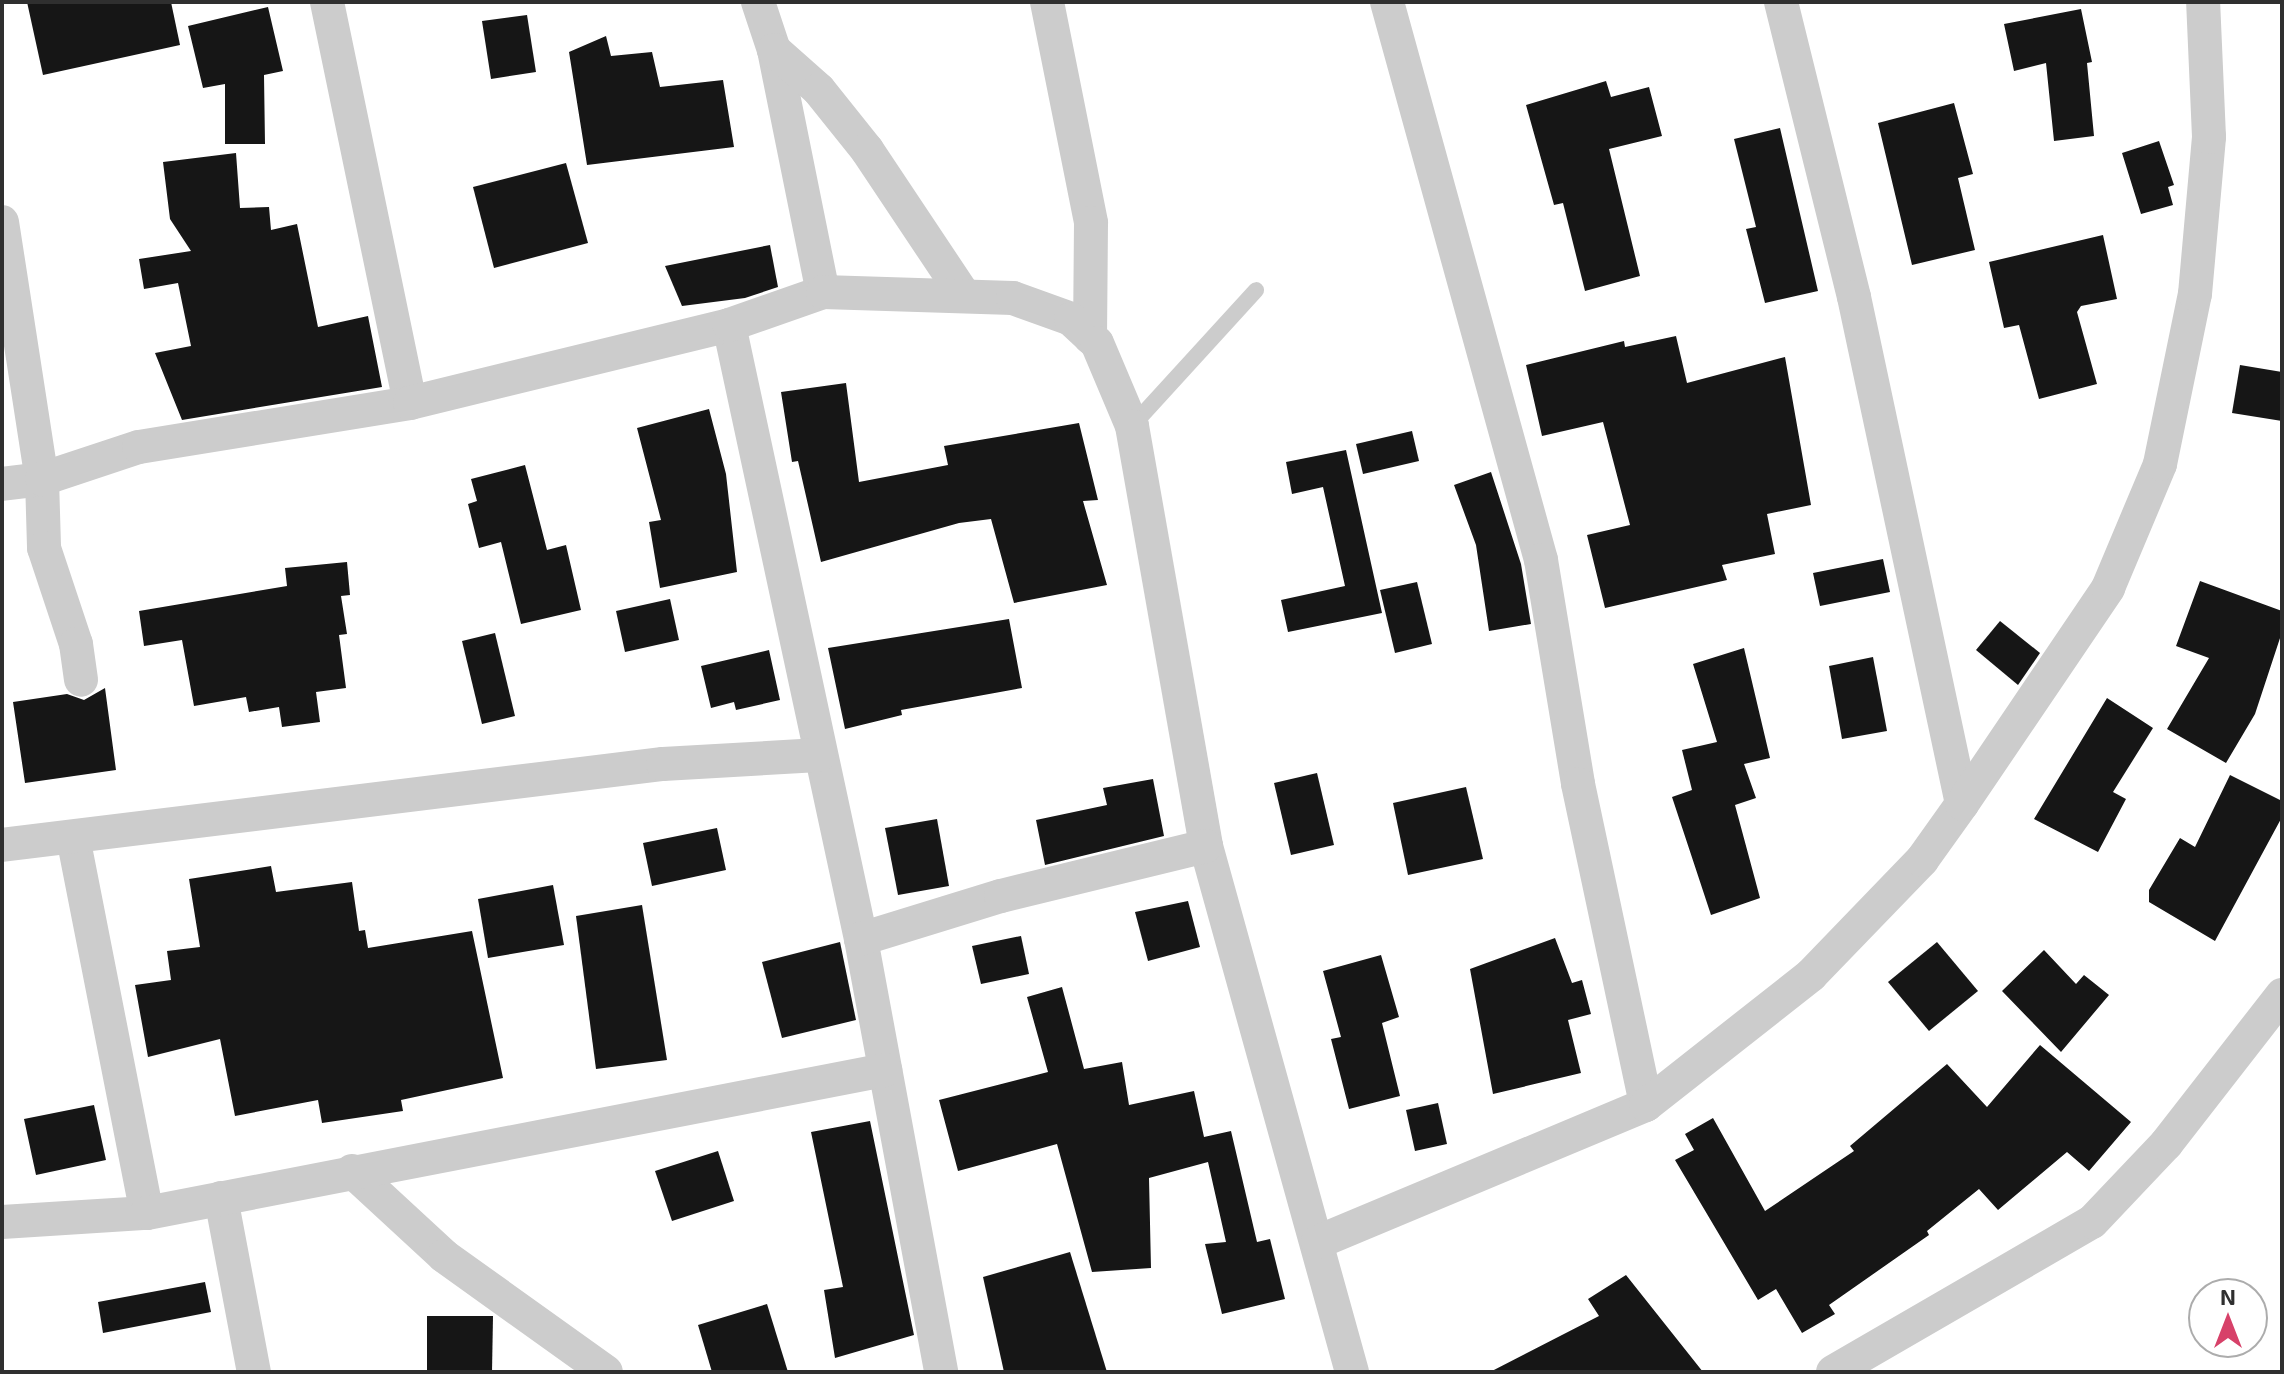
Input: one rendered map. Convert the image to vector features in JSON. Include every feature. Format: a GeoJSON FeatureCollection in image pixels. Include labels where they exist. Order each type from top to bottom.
{"type":"FeatureCollection","features":[{"type":"Feature","properties":{"kind":"street"},"geometry":{"type":"LineString","coordinates":[[327,2],[410,403]]}},
{"type":"Feature","properties":{"kind":"street"},"geometry":{"type":"LineString","coordinates":[[758,2],[774,50],[823,292]]}},
{"type":"Feature","properties":{"kind":"street"},"geometry":{"type":"LineString","coordinates":[[1047,2],[1091,223],[1090,337]]}},
{"type":"Feature","properties":{"kind":"street"},"geometry":{"type":"LineString","coordinates":[[1387,2],[1541,560],[1578,784],[1646,1105]]}},
{"type":"Feature","properties":{"kind":"street"},"geometry":{"type":"LineString","coordinates":[[1781,2],[1854,297],[1962,804]]}},
{"type":"Feature","properties":{"kind":"street"},"geometry":{"type":"LineString","coordinates":[[1318,1242],[1646,1105],[1811,975],[1922,860],[1962,804],[2108,588],[2160,464],[2195,294],[2209,137],[2203,2]]}},
{"type":"Feature","properties":{"kind":"street"},"geometry":{"type":"LineString","coordinates":[[774,50],[819,90],[867,150],[963,294]]}},
{"type":"Feature","properties":{"kind":"street"},"geometry":{"type":"LineString","coordinates":[[2,222],[42,479],[48,571],[76,644],[81,680]]}},
{"type":"Feature","properties":{"kind":"street"},"geometry":{"type":"LineString","coordinates":[[2,484],[42,479],[139,447],[410,403],[729,325],[823,292],[963,294],[1013,298],[1071,319],[1090,337],[1132,426],[1206,846],[1352,1372]]}},
{"type":"Feature","properties":{"kind":"street"},"geometry":{"type":"LineString","coordinates":[[729,325],[861,939],[941,1372]]}},
{"type":"Feature","properties":{"kind":"street"},"geometry":{"type":"LineString","coordinates":[[2,845],[663,764],[819,755]]}},
{"type":"Feature","properties":{"kind":"street"},"geometry":{"type":"LineString","coordinates":[[73,837],[147,1213]]}},
{"type":"Feature","properties":{"kind":"street"},"geometry":{"type":"LineString","coordinates":[[861,939],[1001,896],[1206,846]]}},
{"type":"Feature","properties":{"kind":"street"},"geometry":{"type":"LineString","coordinates":[[1833,1372],[2092,1222],[2166,1144],[2282,995]]}},
{"type":"Feature","properties":{"kind":"street"},"geometry":{"type":"LineString","coordinates":[[2,1222],[147,1213],[885,1070]]}},
{"type":"Feature","properties":{"kind":"street"},"geometry":{"type":"LineString","coordinates":[[352,1171],[444,1256],[606,1372]]}},
{"type":"Feature","properties":{"kind":"street"},"geometry":{"type":"LineString","coordinates":[[221,1198],[254,1372]]}},
{"type":"Feature","properties":{"kind":"lane"},"geometry":{"type":"LineString","coordinates":[[1132,426],[1256,290]]}},
{"type":"Feature","properties":{"kind":"building"},"geometry":{"type":"Polygon","coordinates":[[[27,2],[171,2],[180,45],[43,75],[27,2]]]}},
{"type":"Feature","properties":{"kind":"building"},"geometry":{"type":"Polygon","coordinates":[[[268,7],[283,71],[264,75],[265,144],[225,144],[225,84],[203,88],[188,26],[268,7]]]}},
{"type":"Feature","properties":{"kind":"building"},"geometry":{"type":"Polygon","coordinates":[[[2081,9],[2092,62],[2087,63],[2094,136],[2054,141],[2046,63],[2014,71],[2004,24],[2081,9]]]}},
{"type":"Feature","properties":{"kind":"building"},"geometry":{"type":"Polygon","coordinates":[[[527,15],[536,72],[491,79],[482,21],[527,15]]]}},
{"type":"Feature","properties":{"kind":"building"},"geometry":{"type":"Polygon","coordinates":[[[606,36],[611,56],[652,52],[660,87],[723,80],[734,147],[587,165],[569,52],[606,36]]]}},
{"type":"Feature","properties":{"kind":"building"},"geometry":{"type":"Polygon","coordinates":[[[1606,81],[1611,97],[1649,87],[1662,136],[1609,149],[1640,276],[1585,291],[1563,203],[1554,205],[1526,105],[1606,81]]]}},
{"type":"Feature","properties":{"kind":"building"},"geometry":{"type":"Polygon","coordinates":[[[1954,103],[1973,174],[1958,178],[1975,250],[1912,265],[1878,123],[1954,103]]]}},
{"type":"Feature","properties":{"kind":"building"},"geometry":{"type":"Polygon","coordinates":[[[1780,128],[1818,291],[1765,303],[1746,229],[1756,227],[1734,139],[1780,128]]]}},
{"type":"Feature","properties":{"kind":"building"},"geometry":{"type":"Polygon","coordinates":[[[2159,141],[2174,185],[2168,187],[2173,205],[2141,214],[2122,153],[2159,141]]]}},
{"type":"Feature","properties":{"kind":"building"},"geometry":{"type":"Polygon","coordinates":[[[236,153],[240,208],[269,207],[271,230],[297,224],[318,327],[368,316],[382,387],[182,420],[155,353],[191,346],[178,283],[144,289],[139,259],[191,251],[170,219],[163,162],[236,153]]]}},
{"type":"Feature","properties":{"kind":"building"},"geometry":{"type":"Polygon","coordinates":[[[566,163],[588,243],[494,268],[473,187],[566,163]]]}},
{"type":"Feature","properties":{"kind":"building"},"geometry":{"type":"Polygon","coordinates":[[[2103,235],[2117,299],[2081,306],[2077,312],[2097,384],[2039,399],[2019,325],[2004,328],[1989,262],[2103,235]]]}},
{"type":"Feature","properties":{"kind":"building"},"geometry":{"type":"Polygon","coordinates":[[[770,245],[778,287],[745,298],[682,306],[665,266],[770,245]]]}},
{"type":"Feature","properties":{"kind":"building"},"geometry":{"type":"Polygon","coordinates":[[[1676,336],[1687,383],[1785,357],[1811,505],[1767,514],[1775,554],[1722,565],[1727,580],[1605,608],[1587,535],[1630,525],[1603,422],[1542,436],[1526,365],[1624,341],[1625,347],[1676,336]]]}},
{"type":"Feature","properties":{"kind":"building"},"geometry":{"type":"Polygon","coordinates":[[[2240,365],[2282,372],[2282,421],[2232,413],[2240,365]]]}},
{"type":"Feature","properties":{"kind":"building"},"geometry":{"type":"Polygon","coordinates":[[[846,383],[859,482],[948,465],[944,446],[1079,423],[1098,500],[1083,501],[1107,585],[1014,603],[991,519],[959,523],[821,562],[798,461],[792,462],[781,392],[846,383]]]}},
{"type":"Feature","properties":{"kind":"building"},"geometry":{"type":"Polygon","coordinates":[[[709,409],[726,474],[737,572],[660,588],[649,522],[661,520],[637,428],[709,409]]]}},
{"type":"Feature","properties":{"kind":"building"},"geometry":{"type":"Polygon","coordinates":[[[1412,431],[1419,461],[1363,474],[1356,444],[1412,431]]]}},
{"type":"Feature","properties":{"kind":"building"},"geometry":{"type":"Polygon","coordinates":[[[1346,450],[1382,613],[1288,632],[1281,600],[1345,586],[1323,487],[1292,494],[1286,462],[1346,450]]]}},
{"type":"Feature","properties":{"kind":"building"},"geometry":{"type":"Polygon","coordinates":[[[525,465],[547,550],[566,545],[581,610],[521,624],[501,542],[479,548],[468,504],[477,501],[471,479],[525,465]]]}},
{"type":"Feature","properties":{"kind":"building"},"geometry":{"type":"Polygon","coordinates":[[[1491,472],[1521,564],[1531,624],[1489,631],[1476,545],[1454,485],[1491,472]]]}},
{"type":"Feature","properties":{"kind":"building"},"geometry":{"type":"Polygon","coordinates":[[[1883,559],[1890,592],[1820,606],[1813,573],[1883,559]]]}},
{"type":"Feature","properties":{"kind":"building"},"geometry":{"type":"Polygon","coordinates":[[[347,562],[350,595],[341,596],[347,634],[339,635],[346,688],[316,692],[320,722],[282,727],[279,707],[249,712],[246,697],[194,706],[182,640],[144,646],[139,611],[287,586],[285,568],[347,562]]]}},
{"type":"Feature","properties":{"kind":"building"},"geometry":{"type":"Polygon","coordinates":[[[2200,581],[2282,611],[2282,632],[2255,714],[2226,763],[2167,729],[2209,658],[2176,646],[2200,581]]]}},
{"type":"Feature","properties":{"kind":"building"},"geometry":{"type":"Polygon","coordinates":[[[1417,582],[1432,644],[1395,653],[1380,590],[1417,582]]]}},
{"type":"Feature","properties":{"kind":"building"},"geometry":{"type":"Polygon","coordinates":[[[670,599],[679,640],[625,652],[616,611],[670,599]]]}},
{"type":"Feature","properties":{"kind":"building"},"geometry":{"type":"Polygon","coordinates":[[[1009,619],[1022,688],[901,710],[902,715],[845,729],[828,648],[1009,619]]]}},
{"type":"Feature","properties":{"kind":"building"},"geometry":{"type":"Polygon","coordinates":[[[2000,621],[2040,653],[2018,685],[1976,650],[2000,621]]]}},
{"type":"Feature","properties":{"kind":"building"},"geometry":{"type":"Polygon","coordinates":[[[495,633],[515,716],[482,724],[462,641],[495,633]]]}},
{"type":"Feature","properties":{"kind":"building"},"geometry":{"type":"Polygon","coordinates":[[[1744,648],[1770,758],[1744,764],[1756,798],[1735,805],[1760,898],[1711,915],[1672,797],[1692,790],[1682,750],[1717,742],[1693,664],[1744,648]]]}},
{"type":"Feature","properties":{"kind":"building"},"geometry":{"type":"Polygon","coordinates":[[[769,650],[780,700],[736,710],[734,702],[711,708],[701,666],[769,650]]]}},
{"type":"Feature","properties":{"kind":"building"},"geometry":{"type":"Polygon","coordinates":[[[1873,657],[1887,731],[1842,739],[1829,666],[1873,657]]]}},
{"type":"Feature","properties":{"kind":"building"},"geometry":{"type":"Polygon","coordinates":[[[105,688],[116,770],[25,783],[13,702],[67,694],[84,700],[105,688]]]}},
{"type":"Feature","properties":{"kind":"building"},"geometry":{"type":"Polygon","coordinates":[[[2107,698],[2153,728],[2113,792],[2126,799],[2098,852],[2034,819],[2107,698]]]}},
{"type":"Feature","properties":{"kind":"building"},"geometry":{"type":"Polygon","coordinates":[[[1317,773],[1334,845],[1291,855],[1274,783],[1317,773]]]}},
{"type":"Feature","properties":{"kind":"building"},"geometry":{"type":"Polygon","coordinates":[[[2230,775],[2282,801],[2282,817],[2215,941],[2149,902],[2149,890],[2180,838],[2195,847],[2230,775]]]}},
{"type":"Feature","properties":{"kind":"building"},"geometry":{"type":"Polygon","coordinates":[[[1153,779],[1164,836],[1045,865],[1036,820],[1107,805],[1103,788],[1153,779]]]}},
{"type":"Feature","properties":{"kind":"building"},"geometry":{"type":"Polygon","coordinates":[[[1466,787],[1483,859],[1408,875],[1393,803],[1466,787]]]}},
{"type":"Feature","properties":{"kind":"building"},"geometry":{"type":"Polygon","coordinates":[[[937,819],[949,886],[898,895],[885,828],[937,819]]]}},
{"type":"Feature","properties":{"kind":"building"},"geometry":{"type":"Polygon","coordinates":[[[717,828],[726,870],[652,886],[643,843],[717,828]]]}},
{"type":"Feature","properties":{"kind":"building"},"geometry":{"type":"Polygon","coordinates":[[[271,866],[276,892],[352,882],[359,931],[365,930],[368,948],[472,931],[503,1078],[401,1100],[403,1111],[322,1123],[318,1100],[235,1116],[220,1039],[148,1057],[135,985],[171,980],[167,951],[200,947],[189,879],[271,866]]]}},
{"type":"Feature","properties":{"kind":"building"},"geometry":{"type":"Polygon","coordinates":[[[553,885],[564,945],[488,958],[478,899],[553,885]]]}},
{"type":"Feature","properties":{"kind":"building"},"geometry":{"type":"Polygon","coordinates":[[[1188,901],[1200,947],[1148,961],[1135,912],[1188,901]]]}},
{"type":"Feature","properties":{"kind":"building"},"geometry":{"type":"Polygon","coordinates":[[[642,905],[667,1060],[596,1069],[576,916],[642,905]]]}},
{"type":"Feature","properties":{"kind":"building"},"geometry":{"type":"Polygon","coordinates":[[[1021,936],[1029,974],[981,984],[972,946],[1021,936]]]}},
{"type":"Feature","properties":{"kind":"building"},"geometry":{"type":"Polygon","coordinates":[[[1555,938],[1572,983],[1582,980],[1591,1014],[1568,1020],[1581,1073],[1493,1094],[1470,969],[1555,938]]]}},
{"type":"Feature","properties":{"kind":"building"},"geometry":{"type":"Polygon","coordinates":[[[840,942],[856,1020],[782,1038],[762,962],[840,942]]]}},
{"type":"Feature","properties":{"kind":"building"},"geometry":{"type":"Polygon","coordinates":[[[1937,942],[1978,991],[1929,1031],[1888,982],[1937,942]]]}},
{"type":"Feature","properties":{"kind":"building"},"geometry":{"type":"Polygon","coordinates":[[[2044,950],[2076,984],[2084,975],[2109,995],[2061,1052],[2002,991],[2044,950]]]}},
{"type":"Feature","properties":{"kind":"building"},"geometry":{"type":"Polygon","coordinates":[[[1381,955],[1399,1017],[1382,1023],[1400,1096],[1349,1109],[1331,1039],[1341,1037],[1323,971],[1381,955]]]}},
{"type":"Feature","properties":{"kind":"building"},"geometry":{"type":"Polygon","coordinates":[[[1062,987],[1084,1069],[1122,1062],[1129,1105],[1194,1091],[1204,1137],[1231,1131],[1257,1242],[1270,1239],[1285,1299],[1222,1314],[1205,1244],[1226,1242],[1208,1162],[1149,1178],[1151,1268],[1092,1272],[1057,1144],[958,1171],[939,1100],[1048,1072],[1027,997],[1062,987]]]}},
{"type":"Feature","properties":{"kind":"building"},"geometry":{"type":"Polygon","coordinates":[[[2040,1045],[2131,1122],[2089,1171],[2067,1152],[1998,1210],[1979,1189],[1927,1231],[1929,1235],[1829,1305],[1835,1314],[1802,1333],[1776,1289],[1758,1300],[1675,1160],[1694,1150],[1685,1134],[1713,1118],[1765,1211],[1854,1151],[1850,1146],[1947,1064],[1987,1107],[2040,1045]]]}},
{"type":"Feature","properties":{"kind":"building"},"geometry":{"type":"Polygon","coordinates":[[[1438,1103],[1447,1144],[1415,1151],[1406,1110],[1438,1103]]]}},
{"type":"Feature","properties":{"kind":"building"},"geometry":{"type":"Polygon","coordinates":[[[94,1105],[106,1160],[36,1175],[24,1119],[94,1105]]]}},
{"type":"Feature","properties":{"kind":"building"},"geometry":{"type":"Polygon","coordinates":[[[870,1121],[914,1335],[835,1358],[824,1290],[843,1287],[811,1132],[870,1121]]]}},
{"type":"Feature","properties":{"kind":"building"},"geometry":{"type":"Polygon","coordinates":[[[718,1151],[734,1201],[672,1221],[655,1171],[718,1151]]]}},
{"type":"Feature","properties":{"kind":"building"},"geometry":{"type":"Polygon","coordinates":[[[1070,1252],[1107,1372],[1004,1372],[983,1277],[1070,1252]]]}},
{"type":"Feature","properties":{"kind":"building"},"geometry":{"type":"Polygon","coordinates":[[[1626,1275],[1703,1372],[1490,1372],[1599,1316],[1588,1299],[1626,1275]]]}},
{"type":"Feature","properties":{"kind":"building"},"geometry":{"type":"Polygon","coordinates":[[[205,1282],[211,1312],[103,1333],[98,1302],[205,1282]]]}},
{"type":"Feature","properties":{"kind":"building"},"geometry":{"type":"Polygon","coordinates":[[[767,1304],[788,1372],[712,1372],[698,1325],[767,1304]]]}},
{"type":"Feature","properties":{"kind":"building"},"geometry":{"type":"Polygon","coordinates":[[[427,1316],[493,1316],[492,1372],[427,1372],[427,1316]]]}}]}
